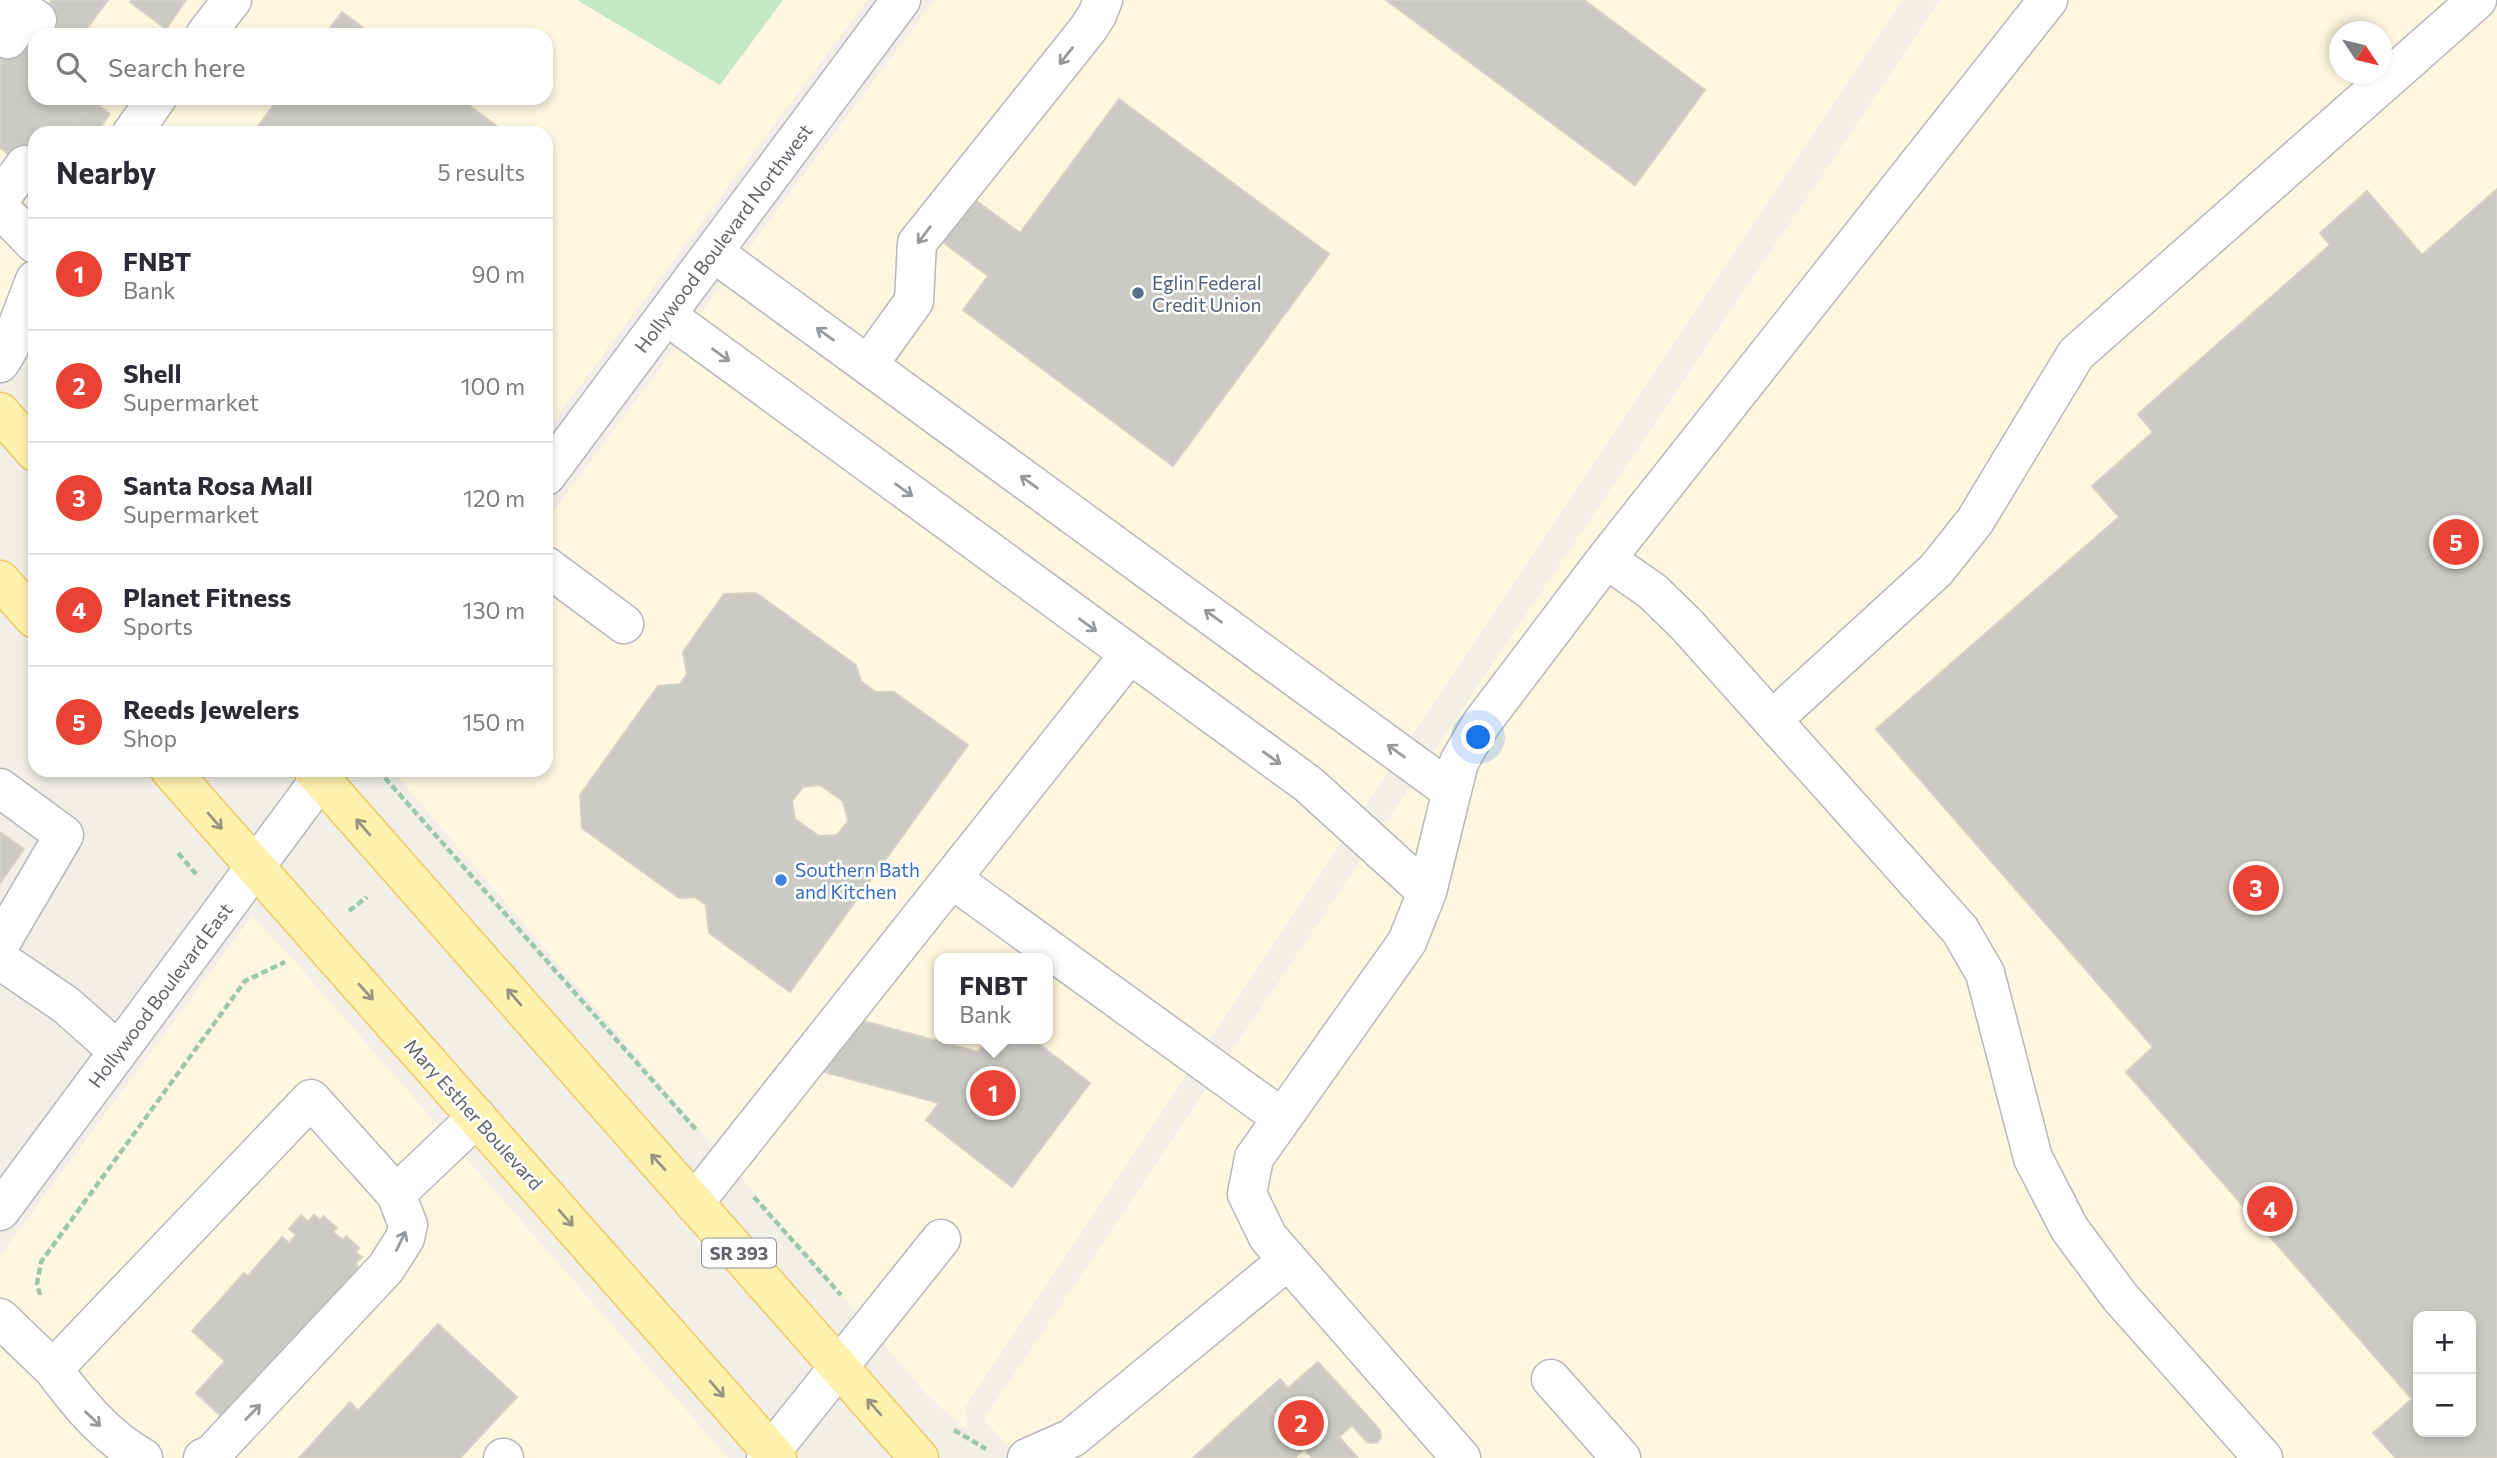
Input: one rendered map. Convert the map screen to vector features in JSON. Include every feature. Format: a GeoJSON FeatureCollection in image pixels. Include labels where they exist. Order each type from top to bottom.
{"type":"FeatureCollection","features":[{"type":"Feature","properties":{"kind":"main road"},"geometry":{"type":"LineString","coordinates":[[0,412],[28,444]]}},
{"type":"Feature","properties":{"kind":"main road"},"geometry":{"type":"LineString","coordinates":[[0,580],[28,611]]}},
{"type":"Feature","properties":{"kind":"main road","name":"Mary Esther Boulevard"},"geometry":{"type":"LineString","coordinates":[[176,777],[772,1456]]}},
{"type":"Feature","properties":{"kind":"main road","name":"SR 393"},"geometry":{"type":"LineString","coordinates":[[323,777],[402,871],[919,1458]]}},
{"type":"Feature","properties":{"kind":"street"},"geometry":{"type":"LineString","coordinates":[[210,28],[232,0]]}},
{"type":"Feature","properties":{"kind":"street","name":"Hollywood Boulevard Northwest"},"geometry":{"type":"LineString","coordinates":[[553,467],[901,0]]}},
{"type":"Feature","properties":{"kind":"street"},"geometry":{"type":"LineString","coordinates":[[868,365],[914,301],[917,243],[1088,29],[1103,0]]}},
{"type":"Feature","properties":{"kind":"street"},"geometry":{"type":"LineString","coordinates":[[1440,1451],[1268,1237],[1247,1194],[1254,1158],[1407,942],[1427,892],[1458,762],[1481,724],[1606,559],[2048,0]]}},
{"type":"Feature","properties":{"kind":"street"},"geometry":{"type":"LineString","coordinates":[[1772,720],[1936,570],[1975,521],[2076,354],[2477,0]]}},
{"type":"Feature","properties":{"kind":"street"},"geometry":{"type":"LineString","coordinates":[[0,199],[25,165]]}},
{"type":"Feature","properties":{"kind":"street"},"geometry":{"type":"LineString","coordinates":[[0,208],[28,237]]}},
{"type":"Feature","properties":{"kind":"street"},"geometry":{"type":"LineString","coordinates":[[713,252],[1451,791]]}},
{"type":"Feature","properties":{"kind":"street"},"geometry":{"type":"LineString","coordinates":[[0,363],[9,348],[28,298]]}},
{"type":"Feature","properties":{"kind":"street"},"geometry":{"type":"LineString","coordinates":[[666,315],[1308,784],[1427,892]]}},
{"type":"Feature","properties":{"kind":"street"},"geometry":{"type":"LineString","coordinates":[[1606,559],[1652,591],[1686,624],[1959,930],[1985,973],[2033,1158],[2069,1228],[2120,1297],[2263,1458]]}},
{"type":"Feature","properties":{"kind":"street"},"geometry":{"type":"LineString","coordinates":[[553,571],[624,624]]}},
{"type":"Feature","properties":{"kind":"street"},"geometry":{"type":"LineString","coordinates":[[694,1203],[1129,655]]}},
{"type":"Feature","properties":{"kind":"street","name":"Hollywood Boulevard East"},"geometry":{"type":"LineString","coordinates":[[0,1211],[255,867],[317,777]]}},
{"type":"Feature","properties":{"kind":"street"},"geometry":{"type":"LineString","coordinates":[[0,788],[64,835],[0,944]]}},
{"type":"Feature","properties":{"kind":"street"},"geometry":{"type":"LineString","coordinates":[[952,879],[1282,1118]]}},
{"type":"Feature","properties":{"kind":"street"},"geometry":{"type":"LineString","coordinates":[[0,960],[66,1005],[118,1051]]}},
{"type":"Feature","properties":{"kind":"street"},"geometry":{"type":"LineString","coordinates":[[53,1369],[311,1099],[396,1195],[408,1225],[405,1238],[386,1268],[255,1410],[212,1454],[203,1458]]}},
{"type":"Feature","properties":{"kind":"street"},"geometry":{"type":"LineString","coordinates":[[396,1195],[477,1117]]}},
{"type":"Feature","properties":{"kind":"street"},"geometry":{"type":"LineString","coordinates":[[772,1456],[942,1239]]}},
{"type":"Feature","properties":{"kind":"street"},"geometry":{"type":"LineString","coordinates":[[1027,1458],[1081,1448],[1289,1260]]}},
{"type":"Feature","properties":{"kind":"street"},"geometry":{"type":"LineString","coordinates":[[7,1325],[53,1369],[80,1406],[120,1444],[143,1458]]}},
{"type":"Feature","properties":{"kind":"street"},"geometry":{"type":"LineString","coordinates":[[1551,1379],[1621,1458]]}},
{"type":"Feature","properties":{"kind":"path"},"geometry":{"type":"LineString","coordinates":[[384,777],[871,1328]]}},
{"type":"Feature","properties":{"kind":"path"},"geometry":{"type":"LineString","coordinates":[[7,1325],[42,1299],[37,1284],[41,1262],[245,981],[283,963],[441,840]]}},
{"type":"Feature","properties":{"kind":"path"},"geometry":{"type":"LineString","coordinates":[[946,1425],[990,1451]]}},
{"type":"Feature","properties":{"kind":"shaded area"},"geometry":{"type":"Polygon","coordinates":[[[0,0],[577,0],[720,85],[783,0],[867,0],[553,422],[553,126],[28,126],[28,360],[0,328],[0,0]]]}},
{"type":"Feature","properties":{"kind":"shaded area"},"geometry":{"type":"Polygon","coordinates":[[[934,0],[1902,0],[965,1407],[968,1431],[928,1396],[398,777],[553,777],[553,512],[934,0]]]}},
{"type":"Feature","properties":{"kind":"shaded area"},"geometry":{"type":"Polygon","coordinates":[[[1940,0],[2497,0],[2497,1458],[1018,1458],[984,1419],[1940,0]]]}},
{"type":"Feature","properties":{"kind":"shaded area"},"geometry":{"type":"Polygon","coordinates":[[[252,916],[304,972],[728,1458],[0,1458],[0,1256],[252,916]]]}},
{"type":"Feature","properties":{"kind":"green space"},"geometry":{"type":"Polygon","coordinates":[[[577,0],[783,0],[720,85],[577,0]]]}},
{"type":"Feature","properties":{"kind":"building"},"geometry":{"type":"Polygon","coordinates":[[[52,0],[108,0],[87,28],[32,28],[52,0]]]}},
{"type":"Feature","properties":{"kind":"building"},"geometry":{"type":"Polygon","coordinates":[[[131,0],[186,0],[167,28],[130,2],[131,0]]]}},
{"type":"Feature","properties":{"kind":"building"},"geometry":{"type":"Polygon","coordinates":[[[1386,0],[1584,0],[1705,90],[1635,185],[1386,0]]]}},
{"type":"Feature","properties":{"kind":"building"},"geometry":{"type":"Polygon","coordinates":[[[342,12],[364,28],[330,28],[342,12]]]}},
{"type":"Feature","properties":{"kind":"building"},"geometry":{"type":"Polygon","coordinates":[[[28,33],[28,105],[98,105],[110,114],[101,126],[28,126],[28,168],[0,148],[0,34],[18,47],[28,33]]]}},
{"type":"Feature","properties":{"kind":"building","name":"Eglin Federal Credit Union"},"geometry":{"type":"Polygon","coordinates":[[[1119,99],[1329,254],[1173,466],[963,310],[988,276],[932,234],[964,192],[1020,233],[1119,99]]]}},
{"type":"Feature","properties":{"kind":"building"},"geometry":{"type":"Polygon","coordinates":[[[274,105],[468,105],[497,126],[258,126],[274,105]]]}},
{"type":"Feature","properties":{"kind":"building"},"geometry":{"type":"Polygon","coordinates":[[[2497,189],[2497,1458],[2396,1458],[2373,1433],[2412,1399],[2126,1072],[2153,1047],[1876,729],[2119,517],[2092,486],[2153,432],[2138,414],[2330,245],[2320,233],[2367,191],[2422,255],[2497,189]]]}},
{"type":"Feature","properties":{"kind":"building"},"geometry":{"type":"Polygon","coordinates":[[[756,593],[856,665],[861,681],[875,692],[894,692],[968,745],[790,992],[709,933],[706,905],[695,897],[679,898],[582,828],[580,795],[658,686],[680,684],[687,674],[683,652],[724,594],[756,593]],[[820,785],[803,787],[792,801],[795,819],[819,836],[837,835],[848,821],[843,801],[820,785]]]}},
{"type":"Feature","properties":{"kind":"building"},"geometry":{"type":"Polygon","coordinates":[[[0,832],[24,849],[0,883],[0,832]]]}},
{"type":"Feature","properties":{"kind":"building"},"geometry":{"type":"Polygon","coordinates":[[[852,1018],[934,1040],[934,1044],[948,1044],[978,1052],[984,1044],[1039,1044],[1090,1083],[1012,1187],[926,1120],[939,1103],[813,1069],[852,1018]]]}},
{"type":"Feature","properties":{"kind":"building"},"geometry":{"type":"Polygon","coordinates":[[[301,1215],[308,1222],[314,1215],[320,1220],[323,1216],[337,1228],[333,1232],[343,1240],[346,1236],[359,1248],[355,1252],[362,1257],[355,1264],[359,1268],[226,1421],[196,1393],[225,1361],[192,1331],[244,1273],[248,1276],[282,1237],[289,1243],[296,1235],[289,1229],[301,1215]]]}},
{"type":"Feature","properties":{"kind":"building"},"geometry":{"type":"Polygon","coordinates":[[[438,1324],[517,1397],[460,1458],[299,1458],[350,1402],[358,1411],[438,1324]]]}},
{"type":"Feature","properties":{"kind":"building"},"geometry":{"type":"Polygon","coordinates":[[[1318,1362],[1380,1430],[1381,1437],[1378,1442],[1367,1442],[1352,1425],[1339,1437],[1358,1458],[1312,1458],[1259,1398],[1280,1379],[1288,1388],[1318,1362]]]}},
{"type":"Feature","properties":{"kind":"building"},"geometry":{"type":"Polygon","coordinates":[[[1259,1398],[1304,1449],[1295,1458],[1193,1458],[1259,1398]]]}},
{"type":"Feature","properties":{"kind":"tunnel"},"geometry":{"type":"LineString","coordinates":[[53,126],[69,105]]}},
{"type":"Feature","properties":{"kind":"place","name":"Eglin Federal Credit Union"},"geometry":{"type":"Point","coordinates":[1138,293]}},
{"type":"Feature","properties":{"kind":"place","name":"Reeds Jewelers"},"geometry":{"type":"Point","coordinates":[2456,542]}},
{"type":"Feature","properties":{"kind":"place","name":"Southern Bath and Kitchen"},"geometry":{"type":"Point","coordinates":[781,880]}},
{"type":"Feature","properties":{"kind":"place","name":"Santa Rosa Mall"},"geometry":{"type":"Point","coordinates":[2256,888]}},
{"type":"Feature","properties":{"kind":"place","name":"FNBT"},"geometry":{"type":"Point","coordinates":[993,1093]}},
{"type":"Feature","properties":{"kind":"place","name":"Planet Fitness"},"geometry":{"type":"Point","coordinates":[2270,1209]}},
{"type":"Feature","properties":{"kind":"place","name":"Shell"},"geometry":{"type":"Point","coordinates":[1301,1423]}}]}
